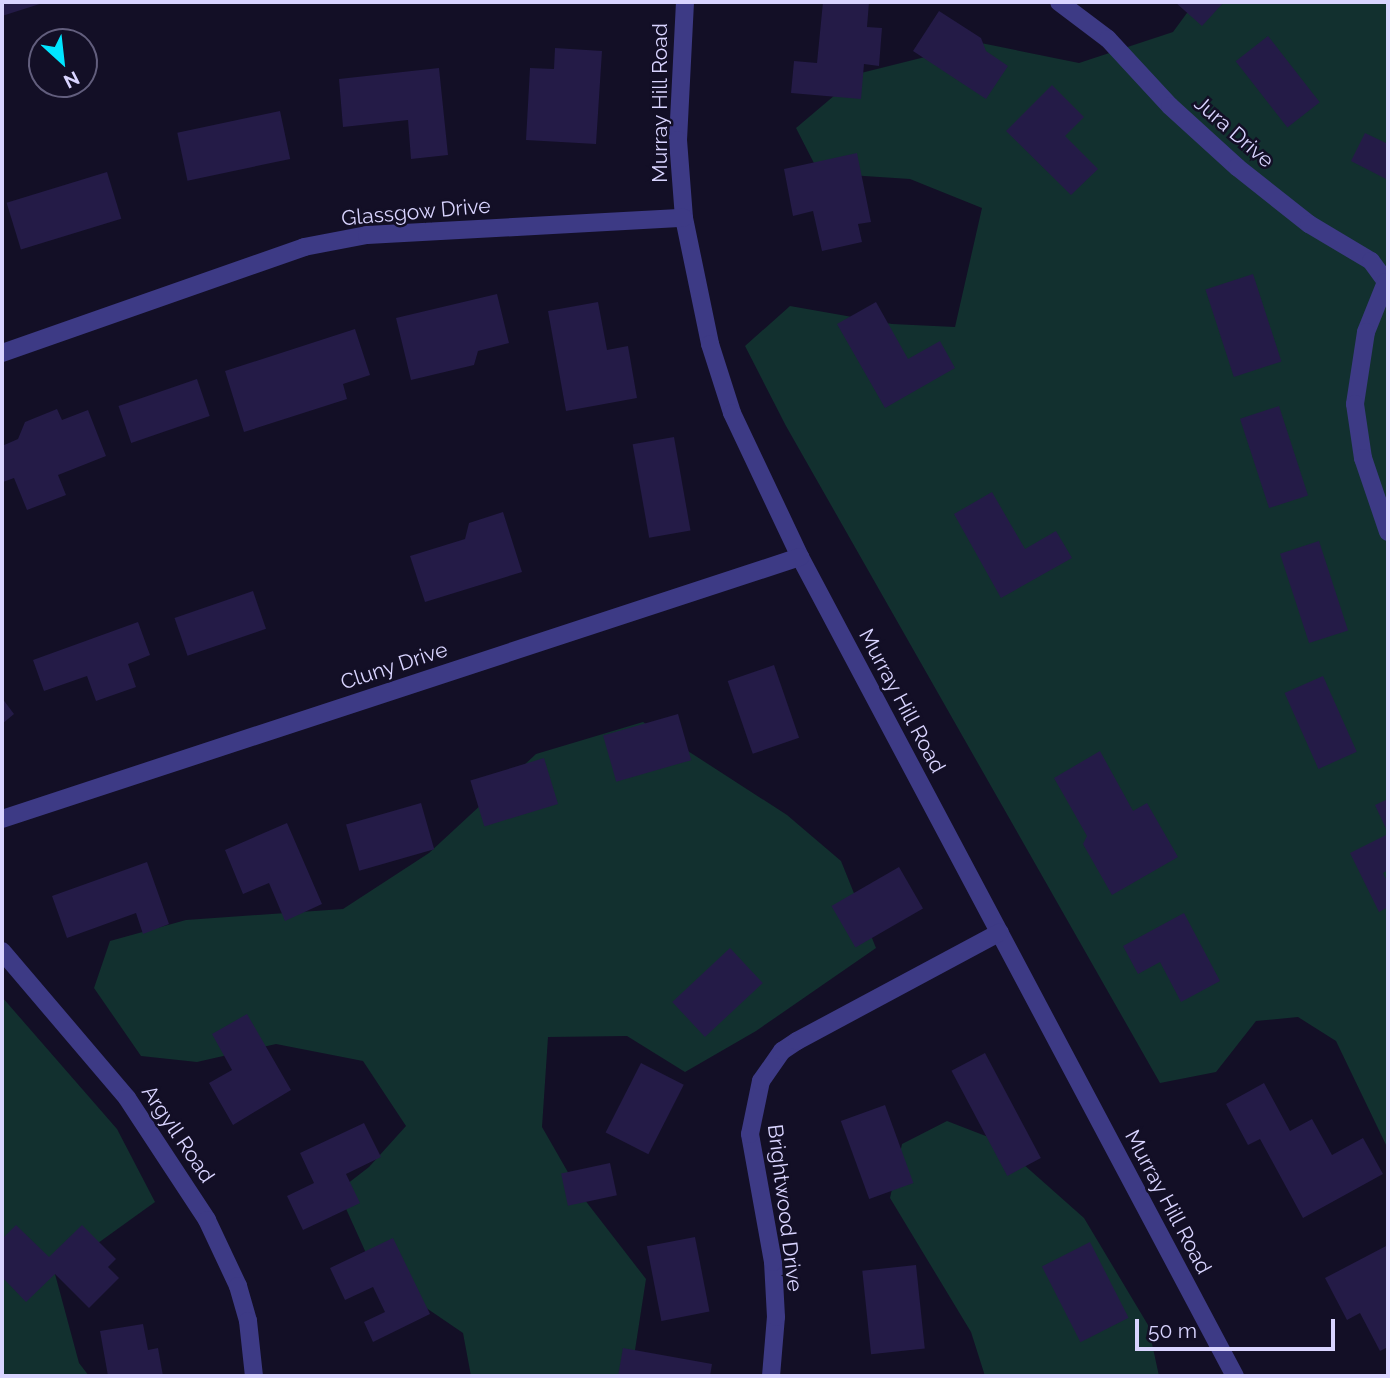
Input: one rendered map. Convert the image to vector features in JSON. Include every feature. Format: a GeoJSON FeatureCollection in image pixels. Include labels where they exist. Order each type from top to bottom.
{"type":"FeatureCollection","features":[{"type":"Feature","properties":{"kind":"street","name":"Murray Hill Road"},"geometry":{"type":"LineString","coordinates":[[685,2],[678,127],[684,218],[710,344],[732,414],[800,557],[1235,1376]]}},
{"type":"Feature","properties":{"kind":"street","name":"Jura Drive"},"geometry":{"type":"LineString","coordinates":[[1059,2],[1108,39],[1170,106],[1237,167],[1309,224],[1371,261],[1387,281]]}},
{"type":"Feature","properties":{"kind":"street","name":"Glassgow Drive"},"geometry":{"type":"LineString","coordinates":[[2,353],[304,247],[367,235],[684,218]]}},
{"type":"Feature","properties":{"kind":"street"},"geometry":{"type":"LineString","coordinates":[[1387,281],[1366,332],[1355,404],[1363,458],[1388,532]]}},
{"type":"Feature","properties":{"kind":"street","name":"Cluny Drive"},"geometry":{"type":"LineString","coordinates":[[2,819],[800,557]]}},
{"type":"Feature","properties":{"kind":"street","name":"Brightwood Drive"},"geometry":{"type":"LineString","coordinates":[[771,1376],[776,1317],[773,1262],[750,1134],[754,1098],[761,1081],[782,1051],[797,1041],[1000,932]]}},
{"type":"Feature","properties":{"kind":"street","name":"Argyll Road"},"geometry":{"type":"LineString","coordinates":[[2,951],[127,1098],[207,1220],[241,1298],[254,1376]]}},
{"type":"Feature","properties":{"kind":"green space"},"geometry":{"type":"Polygon","coordinates":[[[1195,2],[1388,2],[1388,1149],[1336,1041],[1298,1017],[1256,1021],[1216,1072],[1160,1083],[786,426],[745,346],[790,306],[892,324],[955,327],[982,208],[910,179],[819,173],[796,128],[861,73],[981,43],[1079,63],[1173,32],[1195,2]]]}},
{"type":"Feature","properties":{"kind":"green space"},"geometry":{"type":"Polygon","coordinates":[[[643,722],[787,815],[841,861],[876,948],[756,1031],[685,1072],[627,1036],[548,1037],[542,1127],[581,1195],[646,1279],[631,1376],[471,1376],[463,1333],[375,1273],[338,1191],[369,1167],[406,1126],[363,1061],[276,1044],[197,1062],[141,1056],[94,988],[110,941],[186,920],[343,909],[429,853],[536,754],[643,722]]]}},
{"type":"Feature","properties":{"kind":"green space"},"geometry":{"type":"Polygon","coordinates":[[[2,997],[117,1129],[155,1202],[55,1274],[79,1363],[89,1376],[2,1376],[2,997]]]}},
{"type":"Feature","properties":{"kind":"green space"},"geometry":{"type":"Polygon","coordinates":[[[947,1121],[996,1140],[1084,1218],[1148,1325],[1159,1376],[985,1376],[971,1332],[890,1198],[902,1144],[947,1121]]]}},
{"type":"Feature","properties":{"kind":"building"},"geometry":{"type":"Polygon","coordinates":[[[2,2],[46,2],[2,16],[2,2]]]}},
{"type":"Feature","properties":{"kind":"building"},"geometry":{"type":"Polygon","coordinates":[[[823,2],[869,2],[867,27],[882,28],[879,66],[864,64],[861,99],[791,93],[794,61],[817,63],[823,2]]]}},
{"type":"Feature","properties":{"kind":"building"},"geometry":{"type":"Polygon","coordinates":[[[1175,2],[1224,2],[1202,26],[1175,2]]]}},
{"type":"Feature","properties":{"kind":"building"},"geometry":{"type":"Polygon","coordinates":[[[939,11],[981,38],[986,51],[1008,66],[986,99],[913,51],[939,11]]]}},
{"type":"Feature","properties":{"kind":"building"},"geometry":{"type":"Polygon","coordinates":[[[1268,36],[1320,102],[1287,127],[1236,61],[1268,36]]]}},
{"type":"Feature","properties":{"kind":"building"},"geometry":{"type":"Polygon","coordinates":[[[555,48],[602,51],[596,144],[526,140],[530,68],[554,69],[555,48]]]}},
{"type":"Feature","properties":{"kind":"building"},"geometry":{"type":"Polygon","coordinates":[[[439,68],[448,155],[411,159],[408,120],[343,127],[339,79],[439,68]]]}},
{"type":"Feature","properties":{"kind":"building"},"geometry":{"type":"Polygon","coordinates":[[[1052,85],[1084,117],[1065,136],[1098,169],[1071,195],[1006,131],[1052,85]]]}},
{"type":"Feature","properties":{"kind":"building"},"geometry":{"type":"Polygon","coordinates":[[[280,111],[290,159],[187,181],[177,133],[280,111]]]}},
{"type":"Feature","properties":{"kind":"building"},"geometry":{"type":"Polygon","coordinates":[[[1365,133],[1388,144],[1388,180],[1351,161],[1365,133]]]}},
{"type":"Feature","properties":{"kind":"building"},"geometry":{"type":"Polygon","coordinates":[[[857,153],[871,222],[858,224],[862,242],[822,251],[813,211],[793,216],[784,169],[857,153]]]}},
{"type":"Feature","properties":{"kind":"building"},"geometry":{"type":"Polygon","coordinates":[[[107,172],[121,219],[21,250],[7,203],[107,172]]]}},
{"type":"Feature","properties":{"kind":"building"},"geometry":{"type":"Polygon","coordinates":[[[1253,274],[1281,361],[1234,377],[1205,289],[1253,274]]]}},
{"type":"Feature","properties":{"kind":"building"},"geometry":{"type":"Polygon","coordinates":[[[497,294],[509,343],[478,351],[474,365],[411,380],[396,318],[497,294]]]}},
{"type":"Feature","properties":{"kind":"building"},"geometry":{"type":"Polygon","coordinates":[[[598,302],[607,350],[628,346],[637,398],[566,411],[548,311],[598,302]]]}},
{"type":"Feature","properties":{"kind":"building"},"geometry":{"type":"Polygon","coordinates":[[[876,302],[908,359],[940,341],[955,368],[885,408],[837,324],[876,302]]]}},
{"type":"Feature","properties":{"kind":"building"},"geometry":{"type":"Polygon","coordinates":[[[355,329],[370,375],[343,384],[347,399],[244,432],[225,371],[355,329]]]}},
{"type":"Feature","properties":{"kind":"building"},"geometry":{"type":"Polygon","coordinates":[[[197,379],[210,416],[131,443],[119,406],[197,379]]]}},
{"type":"Feature","properties":{"kind":"building"},"geometry":{"type":"Polygon","coordinates":[[[1279,406],[1308,495],[1269,508],[1240,419],[1279,406]]]}},
{"type":"Feature","properties":{"kind":"building"},"geometry":{"type":"Polygon","coordinates":[[[57,409],[62,420],[88,410],[106,456],[58,475],[66,495],[27,510],[14,478],[3,482],[2,446],[18,439],[25,422],[57,409]]]}},
{"type":"Feature","properties":{"kind":"building"},"geometry":{"type":"Polygon","coordinates":[[[674,437],[690,531],[649,538],[633,444],[674,437]]]}},
{"type":"Feature","properties":{"kind":"building"},"geometry":{"type":"Polygon","coordinates":[[[992,492],[1025,549],[1056,531],[1072,558],[1001,598],[954,514],[992,492]]]}},
{"type":"Feature","properties":{"kind":"building"},"geometry":{"type":"Polygon","coordinates":[[[503,512],[522,572],[425,602],[410,556],[465,539],[469,523],[503,512]]]}},
{"type":"Feature","properties":{"kind":"building"},"geometry":{"type":"Polygon","coordinates":[[[1319,541],[1348,630],[1309,643],[1280,554],[1319,541]]]}},
{"type":"Feature","properties":{"kind":"building"},"geometry":{"type":"Polygon","coordinates":[[[253,591],[266,629],[188,656],[175,618],[253,591]]]}},
{"type":"Feature","properties":{"kind":"building"},"geometry":{"type":"Polygon","coordinates":[[[138,622],[150,655],[128,664],[136,687],[96,701],[87,676],[44,691],[33,660],[138,622]]]}},
{"type":"Feature","properties":{"kind":"building"},"geometry":{"type":"Polygon","coordinates":[[[774,665],[799,738],[753,754],[728,681],[774,665]]]}},
{"type":"Feature","properties":{"kind":"building"},"geometry":{"type":"Polygon","coordinates":[[[1323,676],[1357,752],[1318,769],[1285,693],[1323,676]]]}},
{"type":"Feature","properties":{"kind":"building"},"geometry":{"type":"Polygon","coordinates":[[[2,698],[14,714],[2,724],[2,698]]]}},
{"type":"Feature","properties":{"kind":"building"},"geometry":{"type":"Polygon","coordinates":[[[678,714],[691,760],[616,782],[603,735],[678,714]]]}},
{"type":"Feature","properties":{"kind":"building"},"geometry":{"type":"Polygon","coordinates":[[[1100,751],[1133,811],[1147,803],[1178,857],[1112,895],[1083,844],[1087,836],[1054,778],[1100,751]]]}},
{"type":"Feature","properties":{"kind":"building"},"geometry":{"type":"Polygon","coordinates":[[[544,758],[558,804],[484,826],[470,781],[544,758]]]}},
{"type":"Feature","properties":{"kind":"building"},"geometry":{"type":"Polygon","coordinates":[[[1388,799],[1388,833],[1375,805],[1388,799]]]}},
{"type":"Feature","properties":{"kind":"building"},"geometry":{"type":"Polygon","coordinates":[[[421,803],[434,849],[359,871],[346,824],[421,803]]]}},
{"type":"Feature","properties":{"kind":"building"},"geometry":{"type":"Polygon","coordinates":[[[287,823],[322,904],[285,921],[269,883],[243,894],[225,850],[287,823]]]}},
{"type":"Feature","properties":{"kind":"building"},"geometry":{"type":"Polygon","coordinates":[[[1388,834],[1388,870],[1383,873],[1388,883],[1388,907],[1379,912],[1350,853],[1388,834]]]}},
{"type":"Feature","properties":{"kind":"building"},"geometry":{"type":"Polygon","coordinates":[[[147,862],[169,924],[143,934],[136,913],[67,938],[52,896],[147,862]]]}},
{"type":"Feature","properties":{"kind":"building"},"geometry":{"type":"Polygon","coordinates":[[[899,867],[923,909],[855,948],[831,906],[899,867]]]}},
{"type":"Feature","properties":{"kind":"building"},"geometry":{"type":"Polygon","coordinates":[[[1184,913],[1220,981],[1181,1002],[1160,962],[1138,974],[1123,946],[1184,913]]]}},
{"type":"Feature","properties":{"kind":"building"},"geometry":{"type":"Polygon","coordinates":[[[730,948],[763,983],[705,1037],[672,1002],[730,948]]]}},
{"type":"Feature","properties":{"kind":"building"},"geometry":{"type":"Polygon","coordinates":[[[247,1014],[291,1090],[233,1125],[209,1083],[232,1070],[212,1034],[247,1014]]]}},
{"type":"Feature","properties":{"kind":"building"},"geometry":{"type":"Polygon","coordinates":[[[985,1053],[1041,1158],[1007,1176],[951,1071],[985,1053]]]}},
{"type":"Feature","properties":{"kind":"building"},"geometry":{"type":"Polygon","coordinates":[[[641,1063],[684,1085],[648,1154],[606,1132],[641,1063]]]}},
{"type":"Feature","properties":{"kind":"building"},"geometry":{"type":"Polygon","coordinates":[[[1264,1083],[1290,1131],[1312,1119],[1332,1155],[1363,1138],[1383,1174],[1303,1218],[1260,1139],[1248,1145],[1226,1104],[1264,1083]]]}},
{"type":"Feature","properties":{"kind":"building"},"geometry":{"type":"Polygon","coordinates":[[[885,1105],[913,1183],[869,1199],[841,1121],[885,1105]]]}},
{"type":"Feature","properties":{"kind":"building"},"geometry":{"type":"Polygon","coordinates":[[[364,1123],[381,1157],[346,1174],[360,1203],[303,1230],[287,1196],[314,1183],[300,1153],[364,1123]]]}},
{"type":"Feature","properties":{"kind":"building"},"geometry":{"type":"Polygon","coordinates":[[[610,1163],[617,1195],[568,1206],[561,1173],[610,1163]]]}},
{"type":"Feature","properties":{"kind":"building"},"geometry":{"type":"Polygon","coordinates":[[[16,1225],[49,1257],[82,1225],[116,1259],[108,1267],[119,1278],[89,1308],[55,1274],[26,1302],[2,1277],[2,1239],[16,1225]]]}},
{"type":"Feature","properties":{"kind":"building"},"geometry":{"type":"Polygon","coordinates":[[[695,1237],[710,1312],[661,1321],[647,1246],[695,1237]]]}},
{"type":"Feature","properties":{"kind":"building"},"geometry":{"type":"Polygon","coordinates":[[[393,1238],[430,1314],[373,1342],[364,1322],[385,1312],[373,1287],[345,1300],[330,1268],[393,1238]]]}},
{"type":"Feature","properties":{"kind":"building"},"geometry":{"type":"Polygon","coordinates":[[[1090,1242],[1129,1318],[1080,1342],[1042,1267],[1090,1242]]]}},
{"type":"Feature","properties":{"kind":"building"},"geometry":{"type":"Polygon","coordinates":[[[1388,1245],[1388,1347],[1380,1351],[1360,1313],[1347,1320],[1325,1278],[1388,1245]]]}},
{"type":"Feature","properties":{"kind":"building"},"geometry":{"type":"Polygon","coordinates":[[[916,1265],[925,1349],[871,1354],[862,1271],[916,1265]]]}},
{"type":"Feature","properties":{"kind":"building"},"geometry":{"type":"Polygon","coordinates":[[[143,1324],[148,1350],[158,1348],[163,1376],[108,1376],[100,1331],[143,1324]]]}},
{"type":"Feature","properties":{"kind":"building"},"geometry":{"type":"Polygon","coordinates":[[[623,1348],[712,1364],[710,1376],[618,1376],[623,1348]]]}}]}
